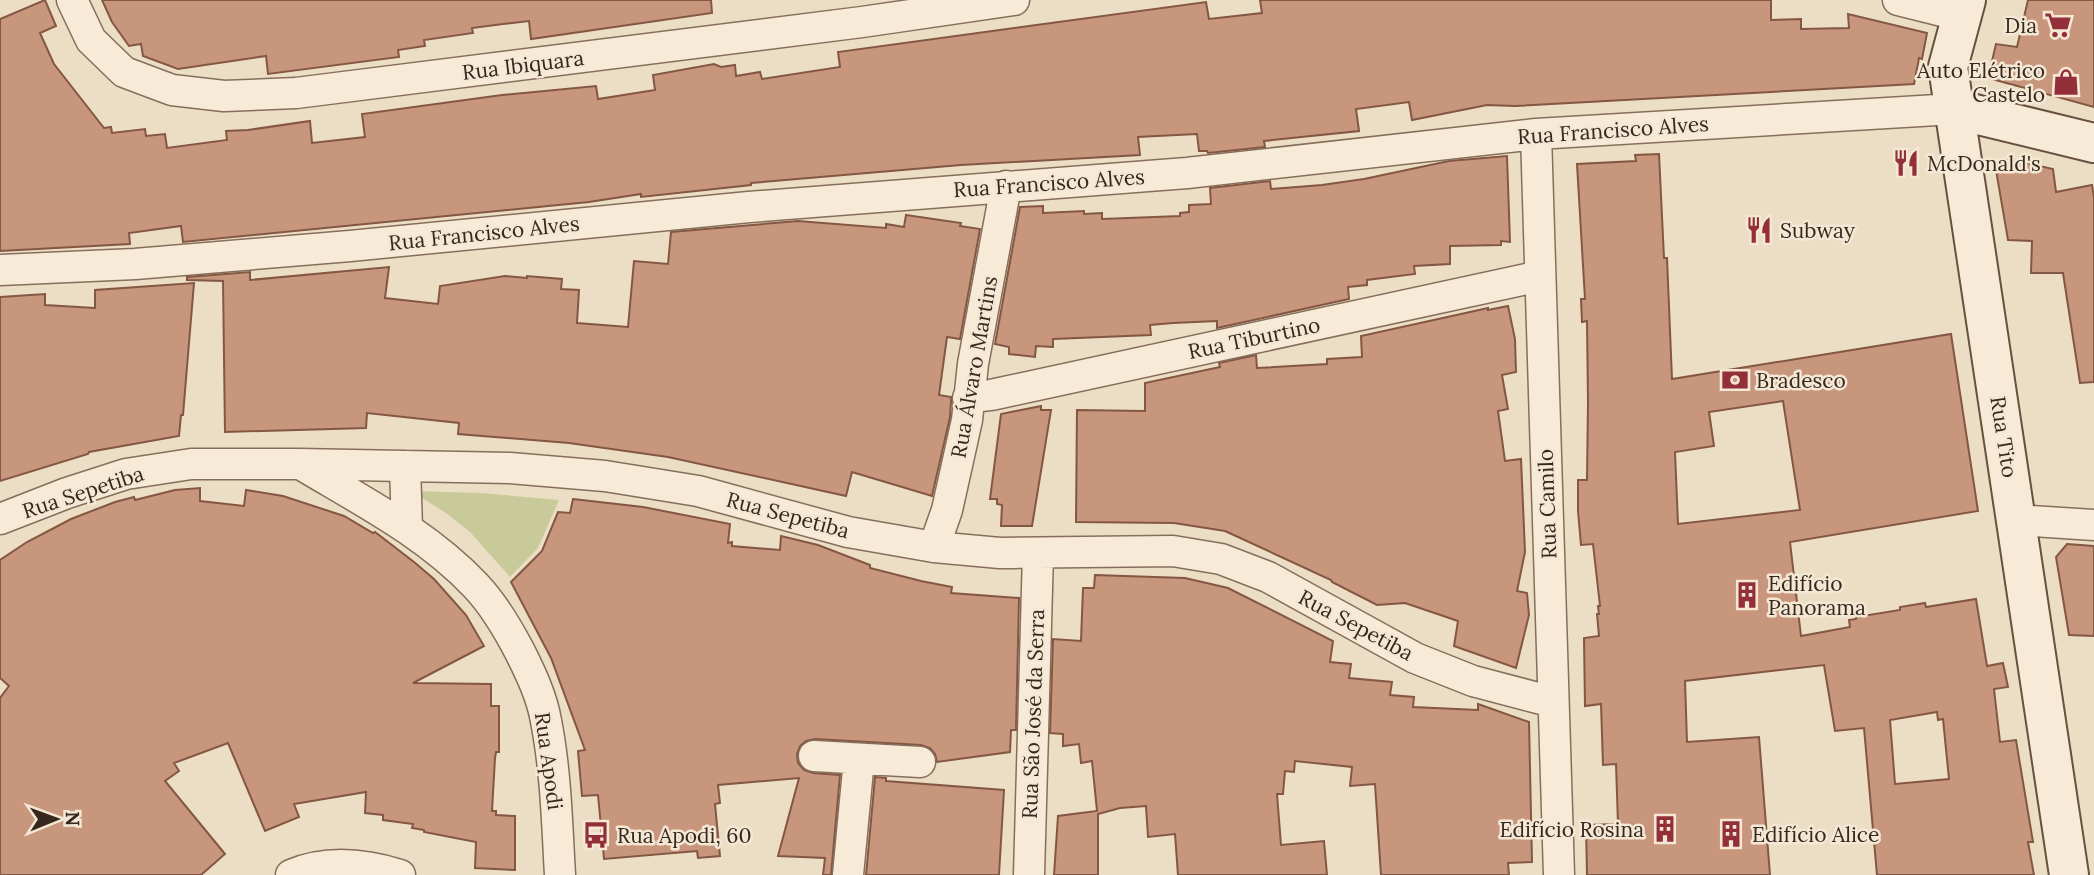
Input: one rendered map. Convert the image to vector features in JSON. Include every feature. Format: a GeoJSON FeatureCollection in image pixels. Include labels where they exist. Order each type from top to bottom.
{"type":"FeatureCollection","features":[{"type":"Feature","properties":{"kind":"main road","name":"Rua Tito"},"geometry":{"type":"LineString","coordinates":[[1964,8],[1948,67],[2069,875]]}},
{"type":"Feature","properties":{"kind":"main road","name":"Rua Francisco Alves"},"geometry":{"type":"LineString","coordinates":[[1954,109],[2094,143]]}},
{"type":"Feature","properties":{"kind":"street","name":"Rua Ibiquara"},"geometry":{"type":"LineString","coordinates":[[72,0],[91,40],[124,72],[172,90],[224,96],[296,93],[862,22],[1014,0]]}},
{"type":"Feature","properties":{"kind":"street"},"geometry":{"type":"LineString","coordinates":[[1898,0],[1964,8]]}},
{"type":"Feature","properties":{"kind":"street","name":"Rua Francisco Alves"},"geometry":{"type":"LineString","coordinates":[[0,270],[135,264],[748,207],[1187,173],[1535,134],[1954,109]]}},
{"type":"Feature","properties":{"kind":"street","name":"Rua Camilo"},"geometry":{"type":"LineString","coordinates":[[1535,134],[1559,875]]}},
{"type":"Feature","properties":{"kind":"street","name":"Rua Álvaro Martins"},"geometry":{"type":"LineString","coordinates":[[934,547],[947,510],[967,420],[968,398],[1006,186]]}},
{"type":"Feature","properties":{"kind":"street","name":"Rua Tiburtino"},"geometry":{"type":"LineString","coordinates":[[968,398],[1540,276]]}},
{"type":"Feature","properties":{"kind":"street","name":"Rua Sepetiba"},"geometry":{"type":"LineString","coordinates":[[0,519],[126,474],[191,464],[510,468],[605,476],[698,491],[848,532],[934,547],[1000,553],[1173,551],[1221,559],[1268,577],[1415,658],[1473,681],[1553,702]]}},
{"type":"Feature","properties":{"kind":"street","name":"Rua Apodi"},"geometry":{"type":"LineString","coordinates":[[299,464],[407,528],[446,558],[477,587],[506,626],[533,677],[546,719],[554,777],[560,875]]}},
{"type":"Feature","properties":{"kind":"street","name":"Rua Apodi"},"geometry":{"type":"LineString","coordinates":[[337,465],[357,498]]}},
{"type":"Feature","properties":{"kind":"street"},"geometry":{"type":"LineString","coordinates":[[405,466],[407,528]]}},
{"type":"Feature","properties":{"kind":"street"},"geometry":{"type":"LineString","coordinates":[[2017,520],[2094,525]]}},
{"type":"Feature","properties":{"kind":"street","name":"Rua São José da Serra"},"geometry":{"type":"LineString","coordinates":[[1029,875],[1038,553]]}},
{"type":"Feature","properties":{"kind":"street"},"geometry":{"type":"LineString","coordinates":[[814,756],[920,762]]}},
{"type":"Feature","properties":{"kind":"street"},"geometry":{"type":"LineString","coordinates":[[848,875],[859,759]]}},
{"type":"Feature","properties":{"kind":"street"},"geometry":{"type":"LineString","coordinates":[[291,875],[309,867],[335,864],[366,867],[400,875]]}},
{"type":"Feature","properties":{"kind":"green space"},"geometry":{"type":"Polygon","coordinates":[[[411,491],[481,493],[559,500],[538,548],[510,577],[470,532],[411,491]]]}},
{"type":"Feature","properties":{"kind":"building"},"geometry":{"type":"Polygon","coordinates":[[[45,0],[56,26],[40,33],[54,64],[104,128],[111,127],[112,133],[145,129],[146,136],[165,134],[167,148],[227,140],[226,131],[310,121],[312,143],[365,137],[362,114],[502,95],[596,86],[598,99],[655,90],[653,75],[714,64],[721,67],[735,65],[736,76],[760,72],[762,79],[840,67],[838,52],[1206,2],[1209,19],[1262,13],[1260,0],[1771,0],[1771,20],[1801,19],[1801,29],[1849,28],[1848,14],[1927,33],[1914,84],[1515,106],[1487,105],[1412,120],[1409,102],[1356,109],[1359,131],[1264,141],[1265,147],[1208,153],[1199,151],[1197,134],[1138,137],[1140,155],[961,165],[751,183],[641,197],[641,194],[589,202],[183,242],[181,226],[129,233],[130,244],[0,251],[0,19],[45,0]]]}},
{"type":"Feature","properties":{"kind":"building"},"geometry":{"type":"Polygon","coordinates":[[[102,0],[711,0],[712,13],[531,39],[529,21],[472,28],[473,33],[424,40],[425,46],[398,50],[399,57],[268,74],[266,56],[178,69],[143,56],[141,44],[129,46],[112,22],[102,0]]]}},
{"type":"Feature","properties":{"kind":"building"},"geometry":{"type":"Polygon","coordinates":[[[2028,0],[2094,0],[2094,107],[1988,78],[1996,44],[2017,47],[2028,0]]]}},
{"type":"Feature","properties":{"kind":"building"},"geometry":{"type":"Polygon","coordinates":[[[1659,154],[1672,379],[1951,334],[1978,511],[1790,542],[1801,636],[1850,627],[1849,620],[1856,617],[1900,610],[1900,607],[1925,603],[1926,607],[1976,599],[1987,666],[2003,663],[2008,687],[1994,689],[2000,742],[2016,740],[2033,842],[2028,842],[2034,875],[1877,875],[1864,728],[1835,731],[1824,665],[1685,681],[1687,742],[1759,737],[1770,875],[1587,875],[1586,825],[1618,824],[1616,764],[1603,765],[1601,704],[1585,706],[1584,638],[1599,636],[1597,614],[1600,606],[1593,544],[1581,545],[1578,511],[1578,480],[1587,480],[1588,402],[1587,321],[1582,322],[1581,299],[1585,299],[1577,164],[1636,161],[1635,155],[1659,154]],[[1783,401],[1709,412],[1714,446],[1675,452],[1678,524],[1800,510],[1783,401]],[[1937,712],[1890,720],[1895,784],[1949,779],[1943,719],[1938,720],[1937,712]]]}},
{"type":"Feature","properties":{"kind":"building"},"geometry":{"type":"Polygon","coordinates":[[[1507,156],[1510,242],[1501,241],[1501,245],[1450,246],[1450,264],[1414,266],[1415,274],[1367,280],[1367,285],[1348,287],[1349,299],[1217,328],[1217,321],[1173,323],[1150,325],[1151,335],[1053,339],[1053,347],[1036,346],[1035,357],[1009,354],[1009,347],[995,344],[1020,207],[1043,206],[1043,213],[1102,213],[1102,219],[1180,216],[1180,213],[1189,212],[1189,205],[1211,204],[1210,188],[1270,181],[1271,189],[1322,185],[1449,161],[1507,156]]]}},
{"type":"Feature","properties":{"kind":"building"},"geometry":{"type":"Polygon","coordinates":[[[2009,159],[2053,169],[2056,192],[2092,185],[2094,382],[2080,383],[2063,273],[2031,273],[2032,241],[2008,240],[1996,170],[2009,159]]]}},
{"type":"Feature","properties":{"kind":"building"},"geometry":{"type":"Polygon","coordinates":[[[906,215],[961,223],[960,226],[980,229],[960,339],[947,337],[939,395],[951,397],[950,417],[932,496],[852,472],[846,496],[668,457],[569,443],[458,434],[459,423],[367,413],[366,428],[225,432],[223,281],[187,280],[187,277],[250,272],[250,280],[389,267],[385,298],[438,304],[440,286],[505,276],[562,279],[561,289],[579,290],[577,323],[628,327],[634,261],[668,264],[671,232],[798,221],[904,227],[906,215]]]}},
{"type":"Feature","properties":{"kind":"building"},"geometry":{"type":"Polygon","coordinates":[[[194,283],[179,436],[89,452],[0,481],[0,297],[45,294],[45,305],[95,308],[95,290],[194,283]]]}},
{"type":"Feature","properties":{"kind":"building"},"geometry":{"type":"Polygon","coordinates":[[[1508,306],[1515,339],[1516,372],[1502,375],[1508,409],[1498,411],[1505,461],[1521,459],[1525,552],[1517,591],[1527,593],[1529,615],[1516,668],[1454,646],[1458,621],[1405,603],[1377,605],[1331,580],[1225,531],[1174,523],[1076,522],[1077,410],[1145,411],[1145,383],[1220,367],[1219,363],[1256,355],[1257,368],[1327,364],[1327,359],[1362,357],[1361,336],[1508,306]]]}},
{"type":"Feature","properties":{"kind":"building"},"geometry":{"type":"Polygon","coordinates":[[[1041,406],[1041,410],[1051,410],[1032,526],[1001,526],[1002,505],[997,504],[997,499],[990,499],[1001,414],[1041,406]]]}},
{"type":"Feature","properties":{"kind":"building"},"geometry":{"type":"Polygon","coordinates":[[[200,488],[200,501],[244,506],[246,490],[283,496],[344,516],[375,532],[414,562],[434,579],[466,615],[484,646],[413,683],[491,684],[491,706],[499,706],[499,752],[496,752],[495,758],[492,811],[496,811],[496,815],[515,816],[515,870],[475,868],[476,842],[424,832],[412,828],[413,824],[383,820],[383,815],[365,813],[366,792],[294,804],[299,817],[265,831],[228,743],[174,763],[179,771],[165,781],[225,854],[201,875],[0,875],[0,698],[9,686],[0,678],[0,560],[71,519],[115,502],[200,488]]]}},
{"type":"Feature","properties":{"kind":"building"},"geometry":{"type":"Polygon","coordinates":[[[573,499],[643,507],[730,524],[728,543],[732,542],[732,546],[780,550],[781,536],[818,545],[870,565],[870,568],[952,587],[951,593],[1019,598],[1016,730],[1011,730],[1010,752],[937,762],[930,748],[921,745],[815,739],[806,741],[797,754],[798,763],[804,770],[840,775],[831,875],[823,875],[825,858],[778,856],[799,778],[718,785],[720,803],[715,804],[720,856],[698,858],[697,851],[604,859],[598,795],[582,796],[578,751],[585,750],[551,658],[511,582],[542,551],[558,512],[570,513],[573,499]]]}},
{"type":"Feature","properties":{"kind":"building"},"geometry":{"type":"Polygon","coordinates":[[[2067,544],[2094,546],[2094,636],[2069,635],[2056,557],[2067,544]]]}},
{"type":"Feature","properties":{"kind":"building"},"geometry":{"type":"Polygon","coordinates":[[[1095,575],[1185,578],[1228,588],[1333,641],[1330,662],[1351,664],[1349,678],[1392,682],[1390,695],[1414,697],[1413,707],[1478,710],[1478,704],[1529,722],[1532,862],[1508,863],[1509,875],[1381,875],[1375,784],[1350,786],[1352,767],[1295,761],[1294,772],[1285,771],[1283,794],[1277,794],[1281,845],[1324,841],[1327,875],[1178,875],[1175,834],[1148,837],[1146,806],[1120,808],[1098,814],[1098,875],[1054,875],[1058,816],[1097,811],[1092,761],[1081,763],[1079,744],[1063,746],[1063,734],[1050,733],[1053,639],[1081,641],[1083,588],[1094,588],[1095,575]]]}},
{"type":"Feature","properties":{"kind":"building"},"geometry":{"type":"Polygon","coordinates":[[[875,777],[886,778],[886,781],[1004,790],[999,875],[866,875],[875,777]]]}},
{"type":"Feature","properties":{"kind":"place","name":"Dia"},"geometry":{"type":"Point","coordinates":[2058,25]}},
{"type":"Feature","properties":{"kind":"place","name":"Auto Elétrico Castelo"},"geometry":{"type":"Point","coordinates":[2066,82]}},
{"type":"Feature","properties":{"kind":"place","name":"McDonald's"},"geometry":{"type":"Point","coordinates":[1906,163]}},
{"type":"Feature","properties":{"kind":"place","name":"Subway"},"geometry":{"type":"Point","coordinates":[1759,230]}},
{"type":"Feature","properties":{"kind":"place","name":"Bradesco"},"geometry":{"type":"Point","coordinates":[1735,380]}},
{"type":"Feature","properties":{"kind":"place","name":"Edifício Panorama"},"geometry":{"type":"Point","coordinates":[1747,595]}},
{"type":"Feature","properties":{"kind":"place","name":"Edifício Rosina"},"geometry":{"type":"Point","coordinates":[1665,829]}},
{"type":"Feature","properties":{"kind":"place","name":"Edifício Alice"},"geometry":{"type":"Point","coordinates":[1731,834]}},
{"type":"Feature","properties":{"kind":"place","name":"Rua Apodi, 60"},"geometry":{"type":"Point","coordinates":[596,835]}}]}
